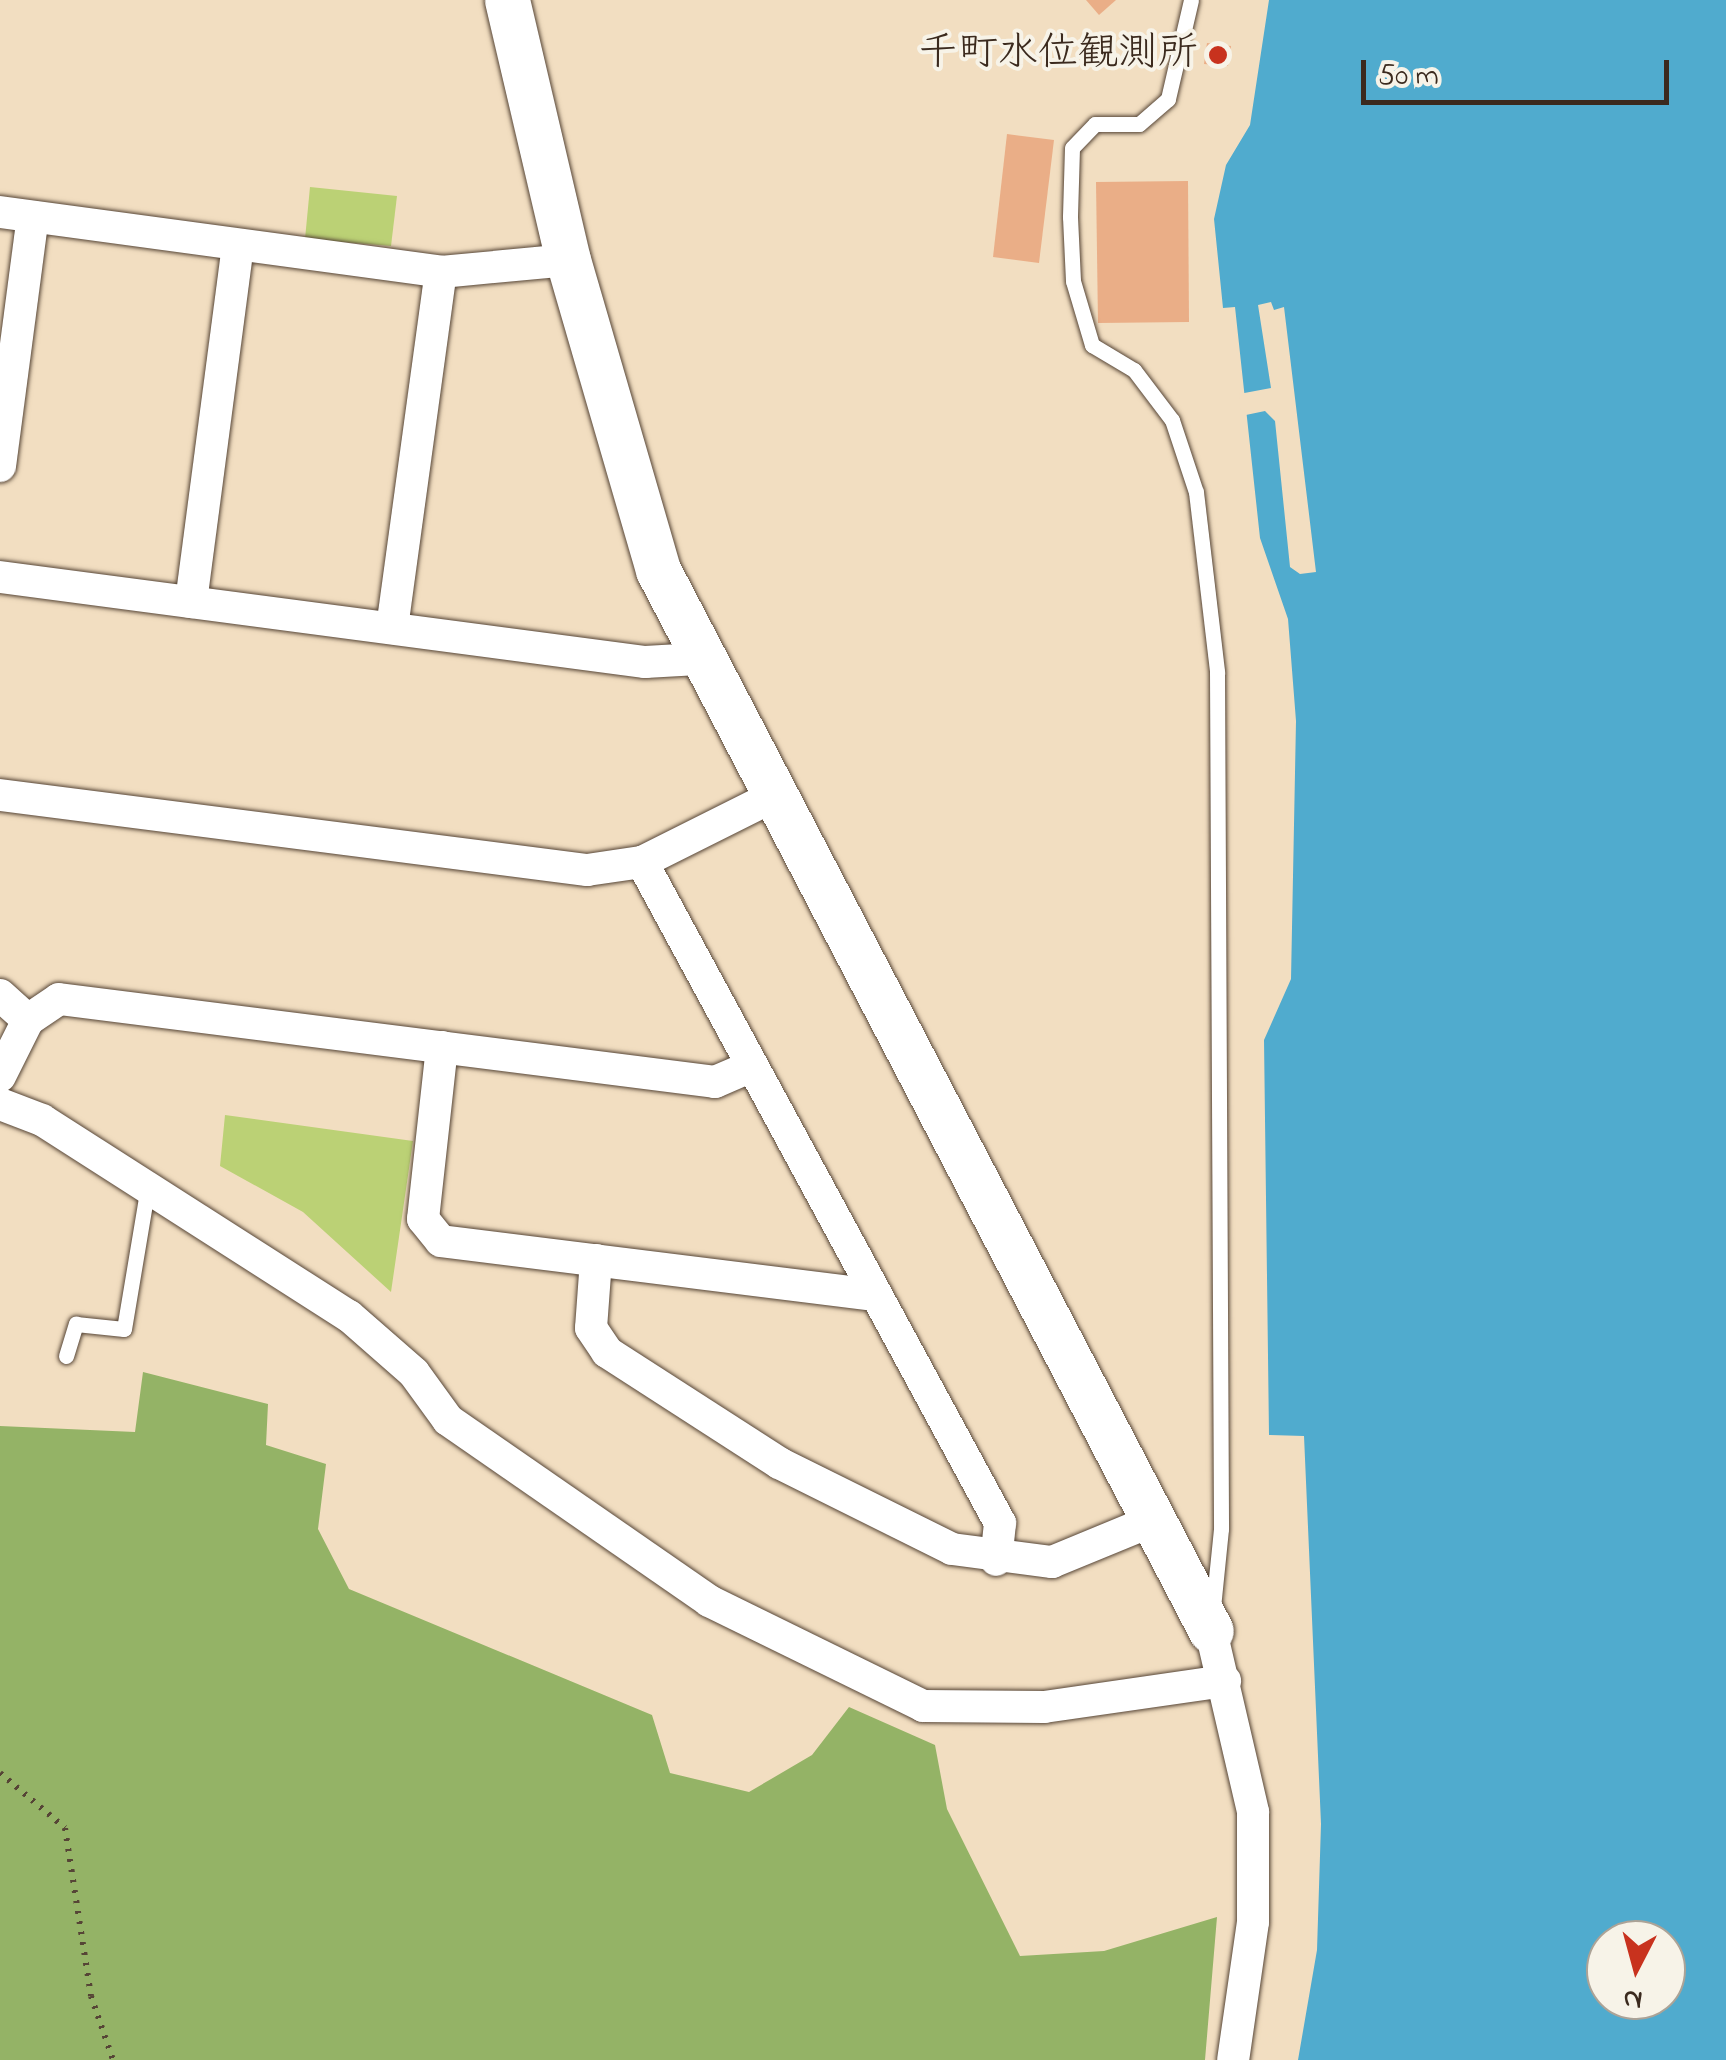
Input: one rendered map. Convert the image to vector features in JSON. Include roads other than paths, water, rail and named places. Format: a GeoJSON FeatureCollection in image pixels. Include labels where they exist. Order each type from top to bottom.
{"type":"FeatureCollection","features":[{"type":"Feature","properties":{"kind":"street"},"geometry":{"type":"LineString","coordinates":[[507,0],[568,260],[626,478],[698,659],[1211,1632],[1253,1812],[1252,1922],[1233,2060]]}},
{"type":"Feature","properties":{"kind":"street"},"geometry":{"type":"LineString","coordinates":[[0,212],[441,272],[568,260]]}},
{"type":"Feature","properties":{"kind":"street"},"geometry":{"type":"LineString","coordinates":[[0,466],[33,217]]}},
{"type":"Feature","properties":{"kind":"street"},"geometry":{"type":"LineString","coordinates":[[191,602],[238,244]]}},
{"type":"Feature","properties":{"kind":"street"},"geometry":{"type":"LineString","coordinates":[[392,628],[441,272]]}},
{"type":"Feature","properties":{"kind":"street"},"geometry":{"type":"LineString","coordinates":[[0,577],[645,662],[698,659]]}},
{"type":"Feature","properties":{"kind":"street"},"geometry":{"type":"LineString","coordinates":[[0,796],[587,870],[642,862],[770,798]]}},
{"type":"Feature","properties":{"kind":"street"},"geometry":{"type":"LineString","coordinates":[[642,862],[1000,1523],[996,1560]]}},
{"type":"Feature","properties":{"kind":"street"},"geometry":{"type":"LineString","coordinates":[[0,995],[28,1020]]}},
{"type":"Feature","properties":{"kind":"street"},"geometry":{"type":"LineString","coordinates":[[0,1076],[28,1020],[58,999],[716,1082],[752,1066]]}},
{"type":"Feature","properties":{"kind":"street"},"geometry":{"type":"LineString","coordinates":[[442,1048],[422,1218],[441,1241],[876,1295]]}},
{"type":"Feature","properties":{"kind":"street"},"geometry":{"type":"LineString","coordinates":[[0,1104],[42,1120],[147,1192],[349,1316],[414,1373],[448,1420],[709,1601],[922,1706],[1044,1707],[1225,1681]]}},
{"type":"Feature","properties":{"kind":"street"},"geometry":{"type":"LineString","coordinates":[[596,1260],[590,1328],[607,1352],[779,1463],[952,1548],[996,1560],[1052,1562],[1154,1520]]}},
{"type":"Feature","properties":{"kind":"lane"},"geometry":{"type":"LineString","coordinates":[[1191,0],[1168,99],[1139,124],[1095,124],[1072,148],[1070,216],[1073,282],[1092,344],[1134,370],[1172,420],[1196,492],[1217,672],[1221,1529],[1211,1632]]}},
{"type":"Feature","properties":{"kind":"lane"},"geometry":{"type":"LineString","coordinates":[[66,1356],[76,1324],[124,1329],[147,1192]]}},
{"type":"Feature","properties":{"kind":"water"},"geometry":{"type":"Polygon","coordinates":[[[1269,0],[1726,0],[1726,2060],[1298,2060],[1317,1950],[1321,1824],[1304,1436],[1269,1435],[1264,1040],[1291,979],[1296,721],[1288,619],[1260,538],[1235,307],[1223,308],[1214,219],[1226,165],[1250,125],[1269,0]]]}},
{"type":"Feature","properties":{"kind":"place","name":"千町水位観測所"},"geometry":{"type":"Point","coordinates":[1218,55]}}]}
